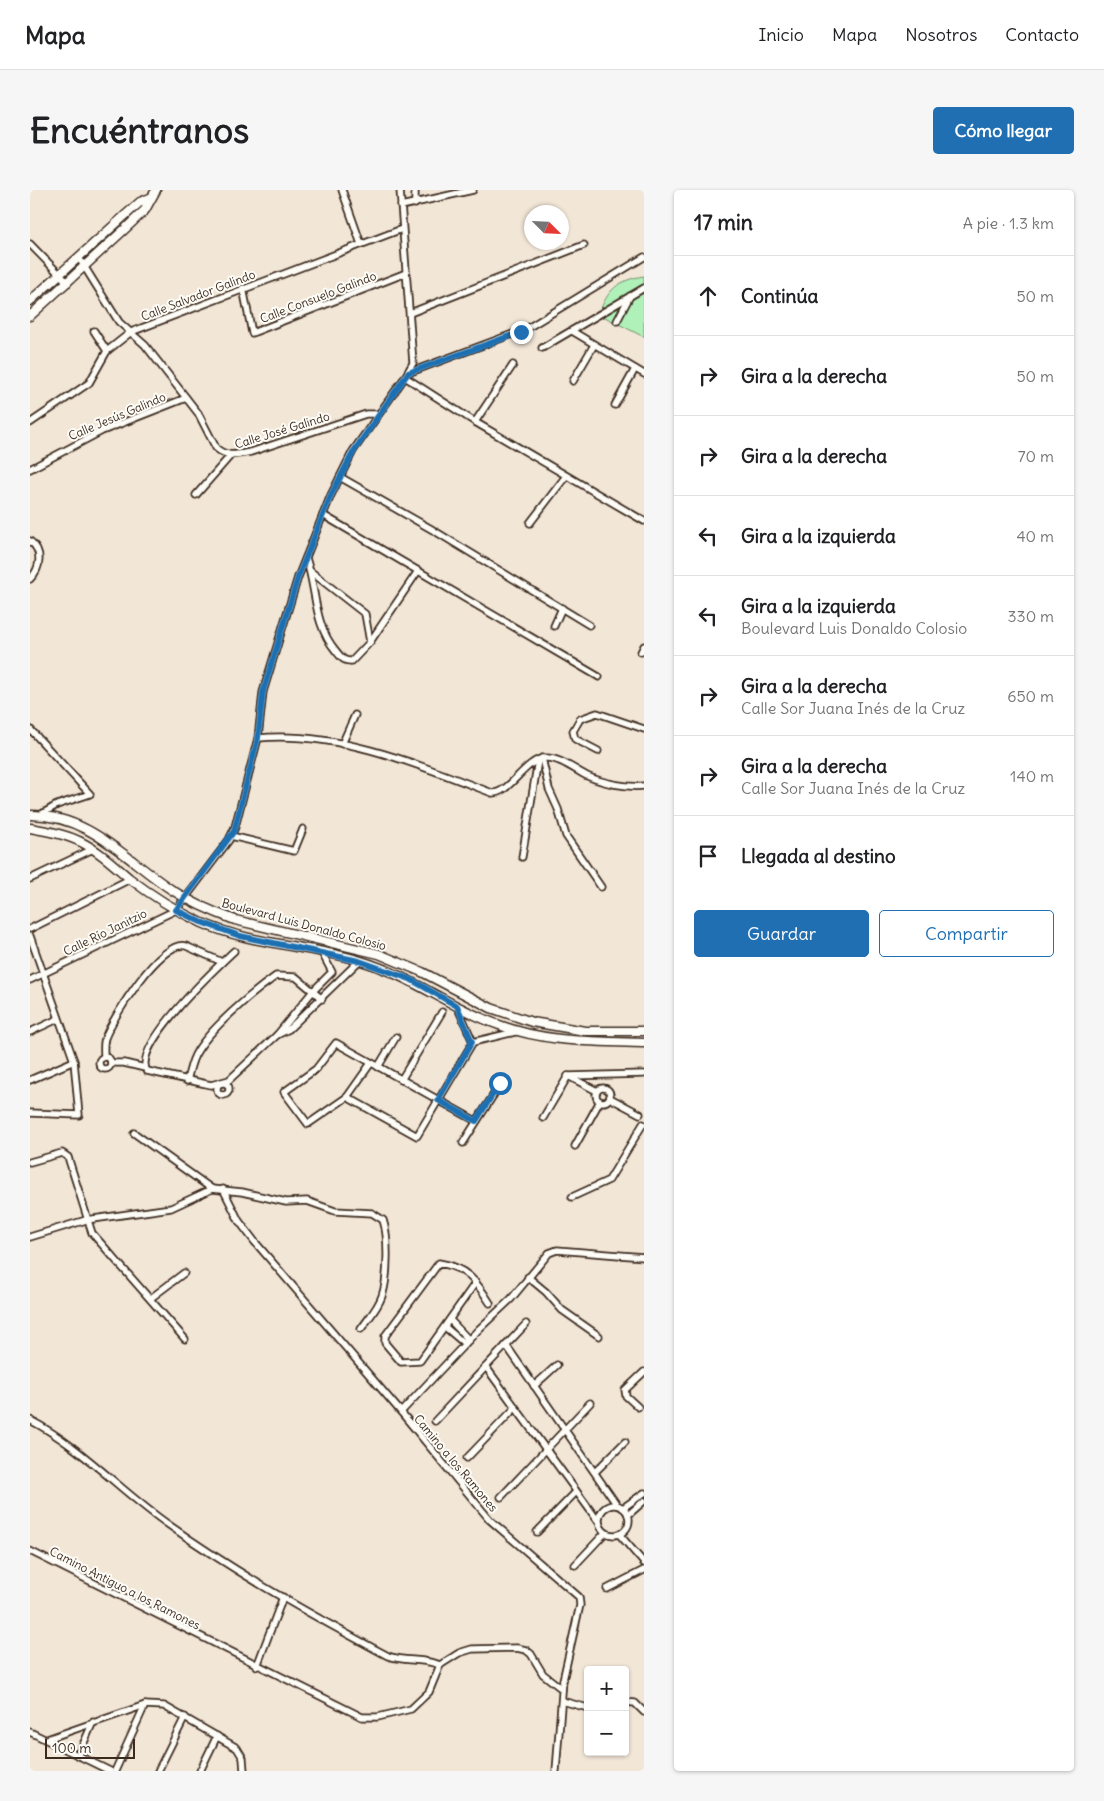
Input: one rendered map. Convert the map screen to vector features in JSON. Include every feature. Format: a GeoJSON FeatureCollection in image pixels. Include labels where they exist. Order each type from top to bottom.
{"type":"FeatureCollection","features":[{"type":"Feature","properties":{"kind":"main road"},"geometry":{"type":"LineString","coordinates":[[30,316],[86,267],[145,210],[156,190]]}},
{"type":"Feature","properties":{"kind":"main road"},"geometry":{"type":"LineString","coordinates":[[30,301],[140,202],[150,198]]}},
{"type":"Feature","properties":{"kind":"main road","name":"Boulevard Luis Donaldo Colosio"},"geometry":{"type":"LineString","coordinates":[[30,815],[40,815],[79,825],[98,834],[186,899],[235,920],[379,954],[422,972],[491,1008],[532,1022],[585,1030],[644,1030]]}},
{"type":"Feature","properties":{"kind":"main road","name":"Boulevard Luis Donaldo Colosio"},"geometry":{"type":"LineString","coordinates":[[30,828],[67,836],[94,849],[130,879],[176,910],[201,922],[240,936],[359,961],[410,979],[457,1006],[494,1023],[519,1031],[550,1039],[644,1043]]}},
{"type":"Feature","properties":{"kind":"street"},"geometry":{"type":"LineString","coordinates":[[342,190],[361,244]]}},
{"type":"Feature","properties":{"kind":"street"},"geometry":{"type":"LineString","coordinates":[[303,829],[294,851],[231,836],[258,738],[263,692],[298,577],[340,477],[378,414],[407,375],[414,355],[400,190]]}},
{"type":"Feature","properties":{"kind":"street"},"geometry":{"type":"LineString","coordinates":[[415,204],[416,190]]}},
{"type":"Feature","properties":{"kind":"street"},"geometry":{"type":"LineString","coordinates":[[401,206],[473,190]]}},
{"type":"Feature","properties":{"kind":"street","name":"Calle Salvador Galindo"},"geometry":{"type":"LineString","coordinates":[[30,422],[89,383],[107,351],[131,332],[402,229]]}},
{"type":"Feature","properties":{"kind":"street"},"geometry":{"type":"LineString","coordinates":[[30,244],[68,283]]}},
{"type":"Feature","properties":{"kind":"street"},"geometry":{"type":"LineString","coordinates":[[410,313],[584,245]]}},
{"type":"Feature","properties":{"kind":"street"},"geometry":{"type":"LineString","coordinates":[[407,375],[526,329],[644,257]]}},
{"type":"Feature","properties":{"kind":"street","name":"Calle José Galindo"},"geometry":{"type":"LineString","coordinates":[[79,258],[119,322],[145,345],[203,419],[216,448],[223,454],[231,455],[269,446],[366,414],[378,414]]}},
{"type":"Feature","properties":{"kind":"street","name":"Calle Consuelo Galindo"},"geometry":{"type":"LineString","coordinates":[[243,288],[252,333],[406,273]]}},
{"type":"Feature","properties":{"kind":"street"},"geometry":{"type":"LineString","coordinates":[[542,348],[644,288]]}},
{"type":"Feature","properties":{"kind":"street"},"geometry":{"type":"LineString","coordinates":[[30,294],[39,293]]}},
{"type":"Feature","properties":{"kind":"street"},"geometry":{"type":"LineString","coordinates":[[617,322],[631,295]]}},
{"type":"Feature","properties":{"kind":"street"},"geometry":{"type":"LineString","coordinates":[[94,331],[107,351]]}},
{"type":"Feature","properties":{"kind":"street"},"geometry":{"type":"LineString","coordinates":[[572,331],[644,374]]}},
{"type":"Feature","properties":{"kind":"street"},"geometry":{"type":"LineString","coordinates":[[572,381],[594,345]]}},
{"type":"Feature","properties":{"kind":"street"},"geometry":{"type":"LineString","coordinates":[[475,422],[513,365]]}},
{"type":"Feature","properties":{"kind":"street"},"geometry":{"type":"LineString","coordinates":[[615,405],[636,369]]}},
{"type":"Feature","properties":{"kind":"street"},"geometry":{"type":"LineString","coordinates":[[407,375],[475,422],[644,521]]}},
{"type":"Feature","properties":{"kind":"street","name":"Calle Jesús Galindo"},"geometry":{"type":"LineString","coordinates":[[30,469],[94,434],[186,398]]}},
{"type":"Feature","properties":{"kind":"street"},"geometry":{"type":"LineString","coordinates":[[196,495],[231,455]]}},
{"type":"Feature","properties":{"kind":"street"},"geometry":{"type":"LineString","coordinates":[[530,523],[566,476]]}},
{"type":"Feature","properties":{"kind":"street"},"geometry":{"type":"LineString","coordinates":[[340,477],[433,530],[589,625]]}},
{"type":"Feature","properties":{"kind":"street"},"geometry":{"type":"LineString","coordinates":[[323,514],[599,677]]}},
{"type":"Feature","properties":{"kind":"street"},"geometry":{"type":"LineString","coordinates":[[30,540],[38,552],[38,568],[30,579]]}},
{"type":"Feature","properties":{"kind":"street"},"geometry":{"type":"LineString","coordinates":[[30,552],[38,552]]}},
{"type":"Feature","properties":{"kind":"street"},"geometry":{"type":"LineString","coordinates":[[306,558],[317,615],[330,644],[344,660],[349,662],[370,642],[418,571]]}},
{"type":"Feature","properties":{"kind":"street"},"geometry":{"type":"LineString","coordinates":[[310,571],[365,614],[370,642]]}},
{"type":"Feature","properties":{"kind":"street"},"geometry":{"type":"LineString","coordinates":[[554,626],[562,608]]}},
{"type":"Feature","properties":{"kind":"street"},"geometry":{"type":"LineString","coordinates":[[641,652],[644,646]]}},
{"type":"Feature","properties":{"kind":"street"},"geometry":{"type":"LineString","coordinates":[[598,751],[575,739],[573,731],[580,719],[597,714],[644,729]]}},
{"type":"Feature","properties":{"kind":"street"},"geometry":{"type":"LineString","coordinates":[[342,744],[355,715]]}},
{"type":"Feature","properties":{"kind":"street"},"geometry":{"type":"LineString","coordinates":[[30,729],[90,794],[57,805],[40,815]]}},
{"type":"Feature","properties":{"kind":"street"},"geometry":{"type":"LineString","coordinates":[[258,738],[291,736],[342,744],[400,758],[495,793],[501,792],[540,759],[554,759],[593,778],[630,786],[644,786]]}},
{"type":"Feature","properties":{"kind":"street"},"geometry":{"type":"LineString","coordinates":[[522,857],[540,759]]}},
{"type":"Feature","properties":{"kind":"street"},"geometry":{"type":"LineString","coordinates":[[540,759],[566,836],[601,887]]}},
{"type":"Feature","properties":{"kind":"street","name":"Calle Río Janitzio"},"geometry":{"type":"LineString","coordinates":[[30,980],[176,910],[231,836]]}},
{"type":"Feature","properties":{"kind":"street"},"geometry":{"type":"LineString","coordinates":[[30,879],[94,849]]}},
{"type":"Feature","properties":{"kind":"street"},"geometry":{"type":"LineString","coordinates":[[30,929],[130,879]]}},
{"type":"Feature","properties":{"kind":"street"},"geometry":{"type":"LineString","coordinates":[[30,936],[74,1061],[79,1115],[30,1113]]}},
{"type":"Feature","properties":{"kind":"street"},"geometry":{"type":"LineString","coordinates":[[111,1063],[106,1070],[100,1068],[98,1062],[104,1057],[105,1039],[124,1002],[154,965],[174,947],[181,945],[222,962]]}},
{"type":"Feature","properties":{"kind":"street"},"geometry":{"type":"LineString","coordinates":[[145,1068],[145,1061],[162,1026],[234,950]]}},
{"type":"Feature","properties":{"kind":"street"},"geometry":{"type":"LineString","coordinates":[[322,953],[332,972],[340,980]]}},
{"type":"Feature","properties":{"kind":"street"},"geometry":{"type":"LineString","coordinates":[[277,1035],[286,1032],[359,961]]}},
{"type":"Feature","properties":{"kind":"street"},"geometry":{"type":"LineString","coordinates":[[111,1063],[124,1063],[187,1081],[211,1085],[222,1084],[229,1080],[277,1035],[313,991],[332,972]]}},
{"type":"Feature","properties":{"kind":"street"},"geometry":{"type":"LineString","coordinates":[[187,1081],[192,1063],[201,1046],[234,1011],[276,976],[290,975],[296,977],[322,999]]}},
{"type":"Feature","properties":{"kind":"street"},"geometry":{"type":"LineString","coordinates":[[457,1006],[472,1042]]}},
{"type":"Feature","properties":{"kind":"street"},"geometry":{"type":"LineString","coordinates":[[402,1080],[442,1012]]}},
{"type":"Feature","properties":{"kind":"street"},"geometry":{"type":"LineString","coordinates":[[30,1032],[58,1019]]}},
{"type":"Feature","properties":{"kind":"street"},"geometry":{"type":"LineString","coordinates":[[347,1097],[417,1136],[472,1042],[519,1031]]}},
{"type":"Feature","properties":{"kind":"street"},"geometry":{"type":"LineString","coordinates":[[378,1067],[396,1037]]}},
{"type":"Feature","properties":{"kind":"street"},"geometry":{"type":"LineString","coordinates":[[371,1063],[347,1097],[308,1124],[284,1092],[316,1069],[336,1043],[476,1121]]}},
{"type":"Feature","properties":{"kind":"street"},"geometry":{"type":"LineString","coordinates":[[104,1057],[108,1058],[111,1063]]}},
{"type":"Feature","properties":{"kind":"street"},"geometry":{"type":"LineString","coordinates":[[30,1080],[74,1061]]}},
{"type":"Feature","properties":{"kind":"street"},"geometry":{"type":"LineString","coordinates":[[568,1076],[644,1074]]}},
{"type":"Feature","properties":{"kind":"street"},"geometry":{"type":"LineString","coordinates":[[568,1076],[597,1091]]}},
{"type":"Feature","properties":{"kind":"street"},"geometry":{"type":"LineString","coordinates":[[543,1118],[568,1076]]}},
{"type":"Feature","properties":{"kind":"street"},"geometry":{"type":"LineString","coordinates":[[463,1143],[500,1083]]}},
{"type":"Feature","properties":{"kind":"street"},"geometry":{"type":"LineString","coordinates":[[597,1091],[607,1088],[610,1098]]}},
{"type":"Feature","properties":{"kind":"street"},"geometry":{"type":"LineString","coordinates":[[597,1091],[597,1098],[600,1101]]}},
{"type":"Feature","properties":{"kind":"street"},"geometry":{"type":"LineString","coordinates":[[600,1101],[607,1101],[610,1098]]}},
{"type":"Feature","properties":{"kind":"street"},"geometry":{"type":"LineString","coordinates":[[572,1197],[609,1180],[643,1124],[640,1120],[642,1112],[610,1098]]}},
{"type":"Feature","properties":{"kind":"street"},"geometry":{"type":"LineString","coordinates":[[575,1146],[600,1101]]}},
{"type":"Feature","properties":{"kind":"street"},"geometry":{"type":"LineString","coordinates":[[134,1134],[212,1189]]}},
{"type":"Feature","properties":{"kind":"street"},"geometry":{"type":"LineString","coordinates":[[30,1162],[62,1153],[68,1157],[86,1220],[95,1239],[151,1298],[185,1339]]}},
{"type":"Feature","properties":{"kind":"street"},"geometry":{"type":"LineString","coordinates":[[30,1237],[86,1220],[170,1208],[212,1189],[223,1189],[286,1202],[306,1200],[335,1211],[372,1213],[384,1220],[387,1242],[382,1295],[361,1330]]}},
{"type":"Feature","properties":{"kind":"street","name":"Camino a los Ramones"},"geometry":{"type":"LineString","coordinates":[[223,1189],[239,1221],[251,1237],[402,1412],[490,1520],[577,1594],[580,1605],[565,1666],[556,1771]]}},
{"type":"Feature","properties":{"kind":"street"},"geometry":{"type":"LineString","coordinates":[[402,1412],[511,1298],[546,1255],[553,1251],[644,1257]]}},
{"type":"Feature","properties":{"kind":"street"},"geometry":{"type":"LineString","coordinates":[[476,1282],[420,1361],[401,1362],[384,1340],[439,1264],[472,1276],[476,1282],[490,1303]]}},
{"type":"Feature","properties":{"kind":"street"},"geometry":{"type":"LineString","coordinates":[[151,1298],[184,1273]]}},
{"type":"Feature","properties":{"kind":"street"},"geometry":{"type":"LineString","coordinates":[[528,1277],[546,1292],[562,1310],[600,1336]]}},
{"type":"Feature","properties":{"kind":"street"},"geometry":{"type":"LineString","coordinates":[[450,1320],[467,1342]]}},
{"type":"Feature","properties":{"kind":"street"},"geometry":{"type":"LineString","coordinates":[[435,1421],[526,1324]]}},
{"type":"Feature","properties":{"kind":"street"},"geometry":{"type":"LineString","coordinates":[[445,1327],[467,1342]]}},
{"type":"Feature","properties":{"kind":"street"},"geometry":{"type":"LineString","coordinates":[[506,1345],[594,1472],[628,1515],[628,1526],[619,1534]]}},
{"type":"Feature","properties":{"kind":"street"},"geometry":{"type":"LineString","coordinates":[[534,1386],[557,1365]]}},
{"type":"Feature","properties":{"kind":"street"},"geometry":{"type":"LineString","coordinates":[[486,1367],[605,1533]]}},
{"type":"Feature","properties":{"kind":"street"},"geometry":{"type":"LineString","coordinates":[[638,1407],[626,1396],[625,1390],[644,1372]]}},
{"type":"Feature","properties":{"kind":"street"},"geometry":{"type":"LineString","coordinates":[[501,1497],[590,1403]]}},
{"type":"Feature","properties":{"kind":"street"},"geometry":{"type":"LineString","coordinates":[[467,1458],[515,1408]]}},
{"type":"Feature","properties":{"kind":"street"},"geometry":{"type":"LineString","coordinates":[[30,1420],[64,1439],[168,1525],[284,1597],[388,1656],[403,1660],[432,1662],[440,1665],[465,1650],[523,1649],[531,1654],[547,1678],[562,1689]]}},
{"type":"Feature","properties":{"kind":"street"},"geometry":{"type":"LineString","coordinates":[[594,1472],[625,1442]]}},
{"type":"Feature","properties":{"kind":"street"},"geometry":{"type":"LineString","coordinates":[[537,1532],[576,1492]]}},
{"type":"Feature","properties":{"kind":"street"},"geometry":{"type":"LineString","coordinates":[[598,1521],[603,1509],[620,1506],[644,1493]]}},
{"type":"Feature","properties":{"kind":"street"},"geometry":{"type":"LineString","coordinates":[[628,1515],[644,1502]]}},
{"type":"Feature","properties":{"kind":"street"},"geometry":{"type":"LineString","coordinates":[[605,1533],[619,1534],[644,1563]]}},
{"type":"Feature","properties":{"kind":"street"},"geometry":{"type":"LineString","coordinates":[[575,1565],[605,1533]]}},
{"type":"Feature","properties":{"kind":"street","name":"Camino Antiguo a los Ramones"},"geometry":{"type":"LineString","coordinates":[[30,1550],[352,1713],[370,1718],[406,1712],[417,1705],[429,1692],[440,1665]]}},
{"type":"Feature","properties":{"kind":"street"},"geometry":{"type":"LineString","coordinates":[[607,1589],[644,1570]]}},
{"type":"Feature","properties":{"kind":"street"},"geometry":{"type":"LineString","coordinates":[[257,1666],[284,1597]]}},
{"type":"Feature","properties":{"kind":"street"},"geometry":{"type":"LineString","coordinates":[[562,1701],[584,1707]]}},
{"type":"Feature","properties":{"kind":"street"},"geometry":{"type":"LineString","coordinates":[[629,1702],[635,1703],[644,1712]]}},
{"type":"Feature","properties":{"kind":"street"},"geometry":{"type":"LineString","coordinates":[[47,1739],[93,1722],[153,1704],[164,1706],[185,1717],[236,1748],[243,1758],[244,1771]]}},
{"type":"Feature","properties":{"kind":"street"},"geometry":{"type":"LineString","coordinates":[[115,1771],[145,1705]]}},
{"type":"Feature","properties":{"kind":"street"},"geometry":{"type":"LineString","coordinates":[[158,1771],[185,1717]]}},
{"type":"Feature","properties":{"kind":"street"},"geometry":{"type":"LineString","coordinates":[[78,1756],[93,1722]]}},
{"type":"Feature","properties":{"kind":"street"},"geometry":{"type":"LineString","coordinates":[[30,1732],[110,1771]]}},
{"type":"Feature","properties":{"kind":"street"},"geometry":{"type":"LineString","coordinates":[[200,1771],[217,1736]]}},
{"type":"Feature","properties":{"kind":"green space"},"geometry":{"type":"Polygon","coordinates":[[[644,276],[644,337],[599,314],[610,292],[620,283],[644,276]]]}},
{"type":"Feature","properties":{"kind":"route"},"geometry":{"type":"LineString","coordinates":[[500,1083],[476,1121],[438,1100],[472,1042],[457,1006],[410,979],[385,969],[344,957],[256,940],[223,931],[176,910],[186,899],[234,831],[258,738],[263,692],[298,577],[331,495],[354,451],[408,373],[521,332]]}}]}
